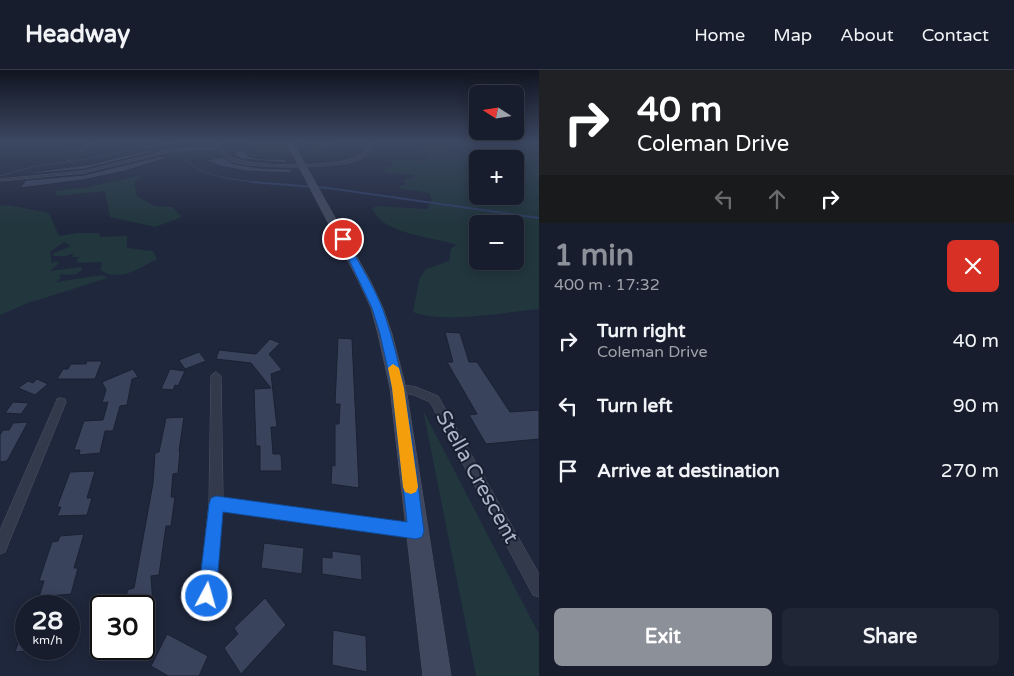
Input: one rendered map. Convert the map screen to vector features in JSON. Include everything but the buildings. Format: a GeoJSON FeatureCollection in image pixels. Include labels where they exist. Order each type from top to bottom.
{"type":"FeatureCollection","features":[{"type":"Feature","properties":{"kind":"main road"},"geometry":{"type":"LineString","coordinates":[[305,169],[377,308],[386,334],[398,388],[437,676]]}},
{"type":"Feature","properties":{"kind":"street"},"geometry":{"type":"LineString","coordinates":[[0,180],[95,169]]}},
{"type":"Feature","properties":{"kind":"street"},"geometry":{"type":"LineString","coordinates":[[207,596],[216,504],[216,376]]}},
{"type":"Feature","properties":{"kind":"street","name":"Stella Crescent"},"geometry":{"type":"LineString","coordinates":[[398,388],[416,391],[434,399],[539,589]]}},
{"type":"Feature","properties":{"kind":"street"},"geometry":{"type":"LineString","coordinates":[[0,547],[62,402]]}},
{"type":"Feature","properties":{"kind":"street"},"geometry":{"type":"LineString","coordinates":[[216,504],[416,531]]}},
{"type":"Feature","properties":{"kind":"shaded area"},"geometry":{"type":"Polygon","coordinates":[[[384,169],[469,169],[469,205],[524,205],[524,169],[539,169],[539,309],[457,317],[440,317],[413,312],[419,280],[426,269],[449,261],[451,248],[457,245],[397,229],[377,217],[372,208],[378,206],[427,209],[432,200],[429,193],[397,188],[406,184],[404,180],[413,178],[414,175],[386,173],[384,169]]]}},
{"type":"Feature","properties":{"kind":"shaded area"},"geometry":{"type":"Polygon","coordinates":[[[143,175],[134,182],[137,196],[155,206],[172,207],[182,217],[155,227],[110,217],[105,191],[56,196],[56,191],[88,187],[143,175]]]}},
{"type":"Feature","properties":{"kind":"shaded area"},"geometry":{"type":"Polygon","coordinates":[[[9,205],[49,213],[59,236],[77,233],[99,233],[100,237],[127,236],[127,248],[153,251],[157,259],[129,273],[122,275],[107,274],[100,270],[102,262],[77,263],[77,259],[80,257],[72,257],[74,253],[66,256],[54,256],[52,254],[71,246],[64,242],[50,252],[52,263],[56,261],[59,263],[50,271],[81,267],[82,270],[73,275],[62,274],[59,276],[61,278],[56,282],[102,275],[108,278],[28,303],[0,315],[0,206],[9,205]]]}},
{"type":"Feature","properties":{"kind":"shaded area"},"geometry":{"type":"Polygon","coordinates":[[[423,410],[539,634],[539,676],[476,676],[423,410]]]}},
{"type":"Feature","properties":{"kind":"waterway"},"geometry":{"type":"LineString","coordinates":[[0,176],[24,169]]}},
{"type":"Feature","properties":{"kind":"waterway"},"geometry":{"type":"LineString","coordinates":[[199,169],[216,176],[263,183]]}},
{"type":"Feature","properties":{"kind":"waterway"},"geometry":{"type":"LineString","coordinates":[[252,182],[263,183]]}},
{"type":"Feature","properties":{"kind":"waterway"},"geometry":{"type":"LineString","coordinates":[[263,183],[328,188],[539,218]]}},
{"type":"Feature","properties":{"kind":"slow traffic"},"geometry":{"type":"LineString","coordinates":[[393,368],[398,388],[411,487]]}},
{"type":"Feature","properties":{"kind":"route"},"geometry":{"type":"LineString","coordinates":[[207,596],[216,504],[416,531],[398,388],[386,334],[377,308],[343,239]]}}]}
